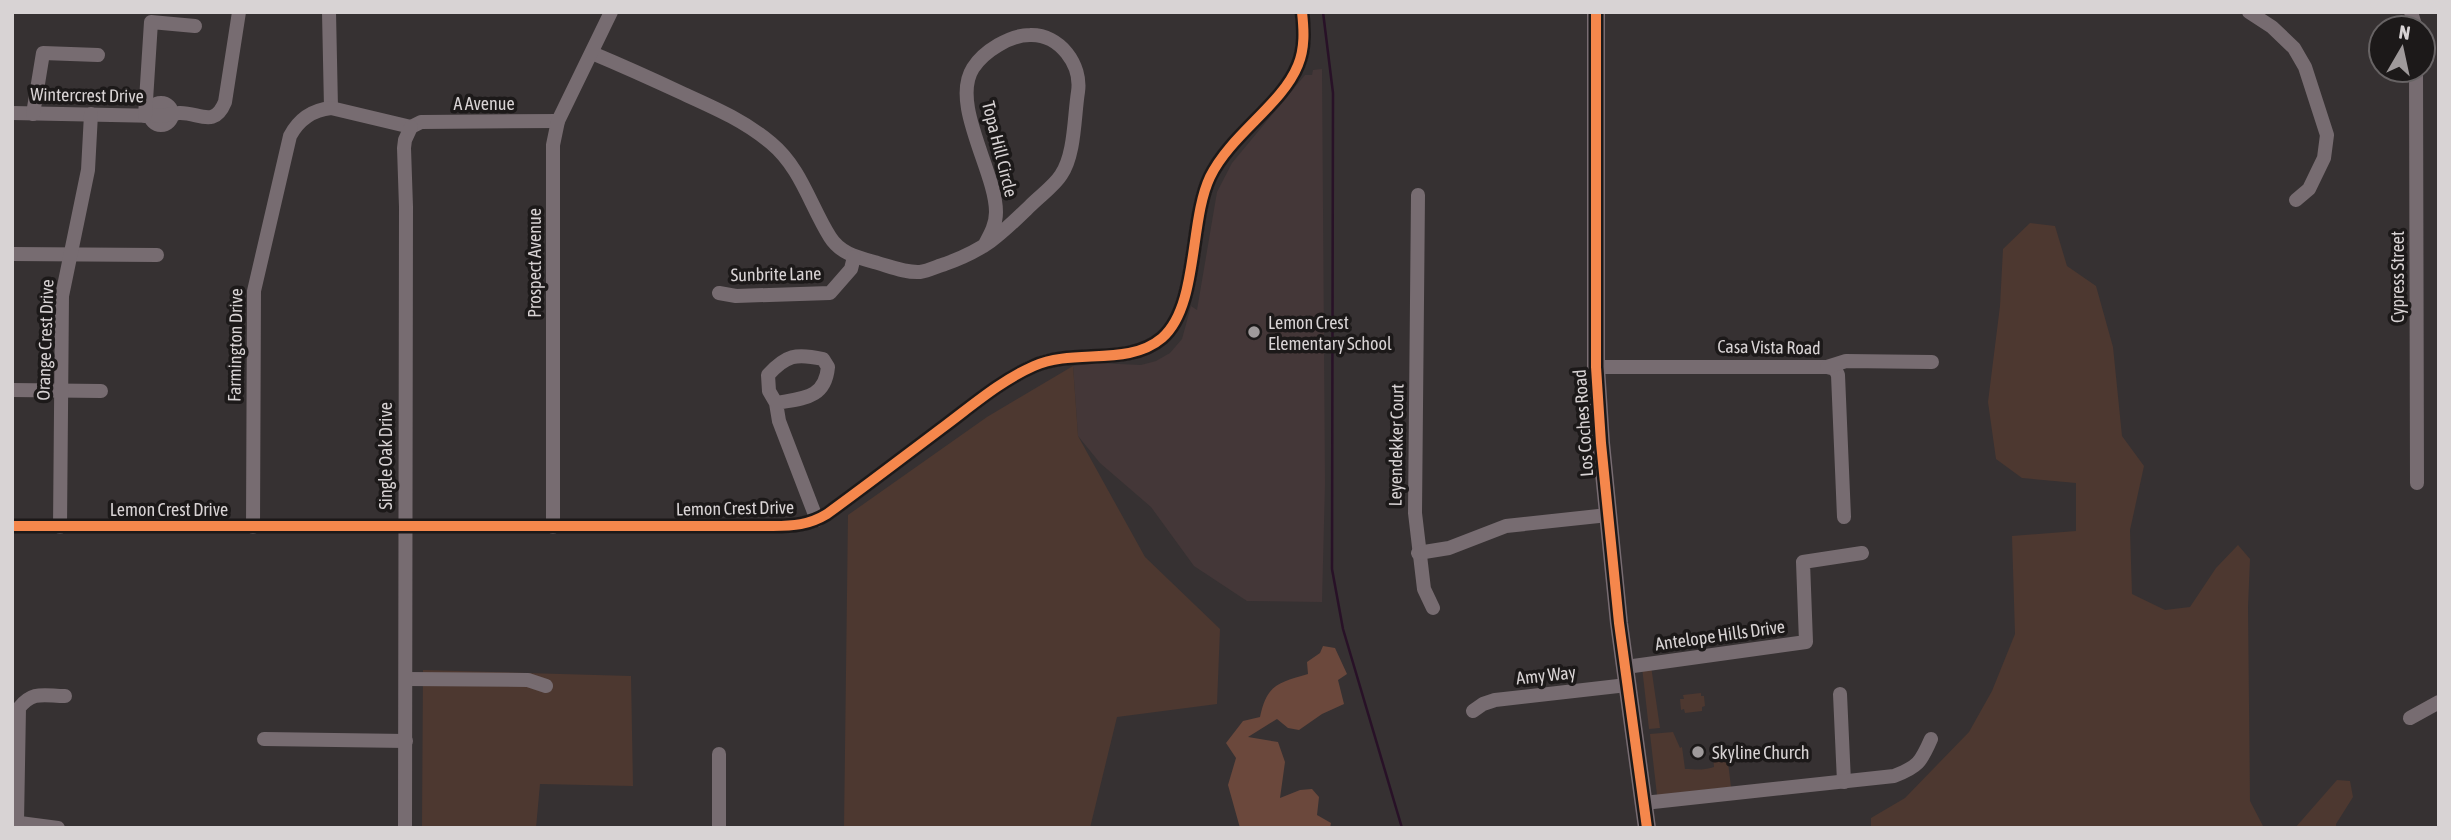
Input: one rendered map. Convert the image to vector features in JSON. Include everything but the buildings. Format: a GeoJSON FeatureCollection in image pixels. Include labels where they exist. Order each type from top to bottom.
{"type":"FeatureCollection","features":[{"type":"Feature","properties":{"kind":"main road","name":"Los Coches Road"},"geometry":{"type":"LineString","coordinates":[[1596,12],[1596,367],[1608,515],[1637,772],[1647,828]]}},
{"type":"Feature","properties":{"kind":"street","name":"Wintercrest Drive"},"geometry":{"type":"LineString","coordinates":[[12,113],[157,116],[181,113],[206,118],[213,116],[223,108],[239,12]]}},
{"type":"Feature","properties":{"kind":"street"},"geometry":{"type":"LineString","coordinates":[[329,12],[331,108],[411,127]]}},
{"type":"Feature","properties":{"kind":"street","name":"Prospect Avenue"},"geometry":{"type":"LineString","coordinates":[[553,527],[553,158],[558,121],[611,12]]}},
{"type":"Feature","properties":{"kind":"street","name":"Lemon Crest Drive"},"geometry":{"type":"LineString","coordinates":[[12,526],[789,526],[817,520],[986,395],[1032,367],[1065,357],[1133,352],[1157,342],[1170,330],[1182,307],[1202,201],[1209,179],[1227,149],[1274,98],[1297,68],[1303,44],[1302,12]]}},
{"type":"Feature","properties":{"kind":"street"},"geometry":{"type":"LineString","coordinates":[[2249,12],[2272,27],[2294,48],[2305,67],[2327,135],[2324,158],[2309,189],[2296,200]]}},
{"type":"Feature","properties":{"kind":"street"},"geometry":{"type":"LineString","coordinates":[[157,116],[151,22],[195,26]]}},
{"type":"Feature","properties":{"kind":"street","name":"Topa Hill Circle"},"geometry":{"type":"LineString","coordinates":[[592,52],[732,115],[773,144],[795,169],[831,239],[846,254],[903,270],[922,272],[970,255],[984,246],[1005,231],[1061,176],[1069,160],[1079,83],[1076,65],[1064,49],[1048,39],[1031,34],[1011,38],[987,53],[973,69],[967,83],[971,121],[990,180],[996,212],[994,226],[984,246]]}},
{"type":"Feature","properties":{"kind":"street"},"geometry":{"type":"LineString","coordinates":[[33,114],[43,53],[99,55]]}},
{"type":"Feature","properties":{"kind":"street","name":"Cypress Street"},"geometry":{"type":"LineString","coordinates":[[2416,84],[2417,484]]}},
{"type":"Feature","properties":{"kind":"street","name":"Farmington Drive"},"geometry":{"type":"LineString","coordinates":[[253,527],[254,291],[290,136],[297,124],[307,115],[331,108]]}},
{"type":"Feature","properties":{"kind":"street","name":"Orange Crest Drive"},"geometry":{"type":"LineString","coordinates":[[60,527],[62,296],[88,170],[91,114]]}},
{"type":"Feature","properties":{"kind":"street","name":"A Avenue"},"geometry":{"type":"LineString","coordinates":[[411,127],[421,122],[558,121]]}},
{"type":"Feature","properties":{"kind":"street","name":"Single Oak Drive"},"geometry":{"type":"LineString","coordinates":[[405,828],[404,148],[411,127]]}},
{"type":"Feature","properties":{"kind":"street","name":"Leyendekker Court"},"geometry":{"type":"LineString","coordinates":[[1418,195],[1415,513],[1424,589],[1433,608]]}},
{"type":"Feature","properties":{"kind":"street"},"geometry":{"type":"LineString","coordinates":[[12,254],[157,255]]}},
{"type":"Feature","properties":{"kind":"street","name":"Sunbrite Lane"},"geometry":{"type":"LineString","coordinates":[[719,293],[736,296],[830,293],[851,269],[855,257]]}},
{"type":"Feature","properties":{"kind":"street"},"geometry":{"type":"LineString","coordinates":[[1827,367],[1846,361],[1932,362]]}},
{"type":"Feature","properties":{"kind":"street","name":"Casa Vista Road"},"geometry":{"type":"LineString","coordinates":[[1596,367],[1835,369],[1838,375],[1844,517]]}},
{"type":"Feature","properties":{"kind":"street"},"geometry":{"type":"LineString","coordinates":[[12,390],[101,391]]}},
{"type":"Feature","properties":{"kind":"street"},"geometry":{"type":"LineString","coordinates":[[776,404],[779,421],[817,520]]}},
{"type":"Feature","properties":{"kind":"street"},"geometry":{"type":"LineString","coordinates":[[1418,553],[1460,545],[1506,526],[1608,515]]}},
{"type":"Feature","properties":{"kind":"street","name":"Antelope Hills Drive"},"geometry":{"type":"LineString","coordinates":[[1627,676],[1806,642],[1803,562],[1862,554]]}},
{"type":"Feature","properties":{"kind":"street","name":"Amy Way"},"geometry":{"type":"LineString","coordinates":[[1473,711],[1495,700],[1627,676]]}},
{"type":"Feature","properties":{"kind":"street"},"geometry":{"type":"LineString","coordinates":[[406,679],[528,680],[546,686]]}},
{"type":"Feature","properties":{"kind":"street"},"geometry":{"type":"LineString","coordinates":[[1840,694],[1844,782]]}},
{"type":"Feature","properties":{"kind":"street"},"geometry":{"type":"LineString","coordinates":[[58,828],[15,822],[19,708],[27,698],[65,696]]}},
{"type":"Feature","properties":{"kind":"street"},"geometry":{"type":"LineString","coordinates":[[2410,718],[2439,702]]}},
{"type":"Feature","properties":{"kind":"street"},"geometry":{"type":"LineString","coordinates":[[264,739],[406,741]]}},
{"type":"Feature","properties":{"kind":"street"},"geometry":{"type":"LineString","coordinates":[[1644,803],[1894,776],[1921,762],[1931,739]]}},
{"type":"Feature","properties":{"kind":"street"},"geometry":{"type":"LineString","coordinates":[[719,754],[719,828]]}},
{"type":"Feature","properties":{"kind":"shaded area","name":"Lemon Crest Elementary School"},"geometry":{"type":"Polygon","coordinates":[[[1322,69],[1325,484],[1322,602],[1247,601],[1194,566],[1151,507],[1100,463],[1078,436],[1073,366],[1097,363],[1141,365],[1170,353],[1182,339],[1191,306],[1197,310],[1217,192],[1232,163],[1305,75],[1312,75],[1313,70],[1322,69]]]}},
{"type":"Feature","properties":{"kind":"shaded area"},"geometry":{"type":"Polygon","coordinates":[[[2030,223],[2055,226],[2067,266],[2096,286],[2113,347],[2122,436],[2144,466],[2130,530],[2132,594],[2165,610],[2190,607],[2216,568],[2238,545],[2250,559],[2250,801],[2264,828],[1871,828],[1871,818],[1905,798],[1969,732],[1992,691],[2015,634],[2012,536],[2076,531],[2076,483],[2022,478],[1996,459],[1988,402],[2000,306],[2003,249],[2030,223]]]}},
{"type":"Feature","properties":{"kind":"shaded area"},"geometry":{"type":"Polygon","coordinates":[[[1073,366],[1078,436],[1145,557],[1220,629],[1217,704],[1117,717],[1090,828],[844,828],[848,515],[987,417],[1073,366]]]}},
{"type":"Feature","properties":{"kind":"shaded area"},"geometry":{"type":"Polygon","coordinates":[[[1323,646],[1335,648],[1347,674],[1338,680],[1344,704],[1322,714],[1299,730],[1288,728],[1277,719],[1248,737],[1278,742],[1285,762],[1280,798],[1300,790],[1312,789],[1319,797],[1317,815],[1331,823],[1330,828],[1240,828],[1228,785],[1236,758],[1226,743],[1243,721],[1260,717],[1266,698],[1275,686],[1308,674],[1307,662],[1320,653],[1323,646]]]}},
{"type":"Feature","properties":{"kind":"shaded area"},"geometry":{"type":"Polygon","coordinates":[[[1651,666],[1660,728],[1649,729],[1642,667],[1651,666]]]}},
{"type":"Feature","properties":{"kind":"shaded area"},"geometry":{"type":"Polygon","coordinates":[[[423,670],[631,676],[633,786],[540,784],[536,828],[422,828],[423,670]]]}},
{"type":"Feature","properties":{"kind":"shaded area"},"geometry":{"type":"Polygon","coordinates":[[[1701,693],[1705,706],[1702,711],[1685,713],[1684,709],[1681,710],[1680,699],[1684,699],[1683,695],[1701,693]]]}},
{"type":"Feature","properties":{"kind":"shaded area"},"geometry":{"type":"Polygon","coordinates":[[[1673,732],[1680,748],[1682,747],[1685,769],[1714,767],[1713,757],[1724,744],[1731,787],[1657,795],[1650,734],[1673,732]]]}},
{"type":"Feature","properties":{"kind":"shaded area"},"geometry":{"type":"Polygon","coordinates":[[[2337,780],[2350,781],[2353,797],[2336,828],[2295,828],[2337,780]]]}},
{"type":"Feature","properties":{"kind":"waterway"},"geometry":{"type":"LineString","coordinates":[[1323,12],[1333,93],[1332,569],[1343,629],[1402,828]]}},
{"type":"Feature","properties":{"kind":"cycle path"},"geometry":{"type":"LineString","coordinates":[[12,526],[773,526],[814,521],[988,393],[1022,372],[1066,358],[1133,352],[1162,338],[1174,324],[1182,306],[1203,195],[1210,177],[1230,147],[1269,107],[1290,80],[1302,52],[1302,12]]}},
{"type":"Feature","properties":{"kind":"cycle path"},"geometry":{"type":"LineString","coordinates":[[1596,12],[1596,367],[1619,623],[1647,828]]}},
{"type":"Feature","properties":{"kind":"place","name":"Lemon Crest Elementary School"},"geometry":{"type":"Point","coordinates":[1254,332]}},
{"type":"Feature","properties":{"kind":"place","name":"Skyline Church"},"geometry":{"type":"Point","coordinates":[1698,752]}}]}
